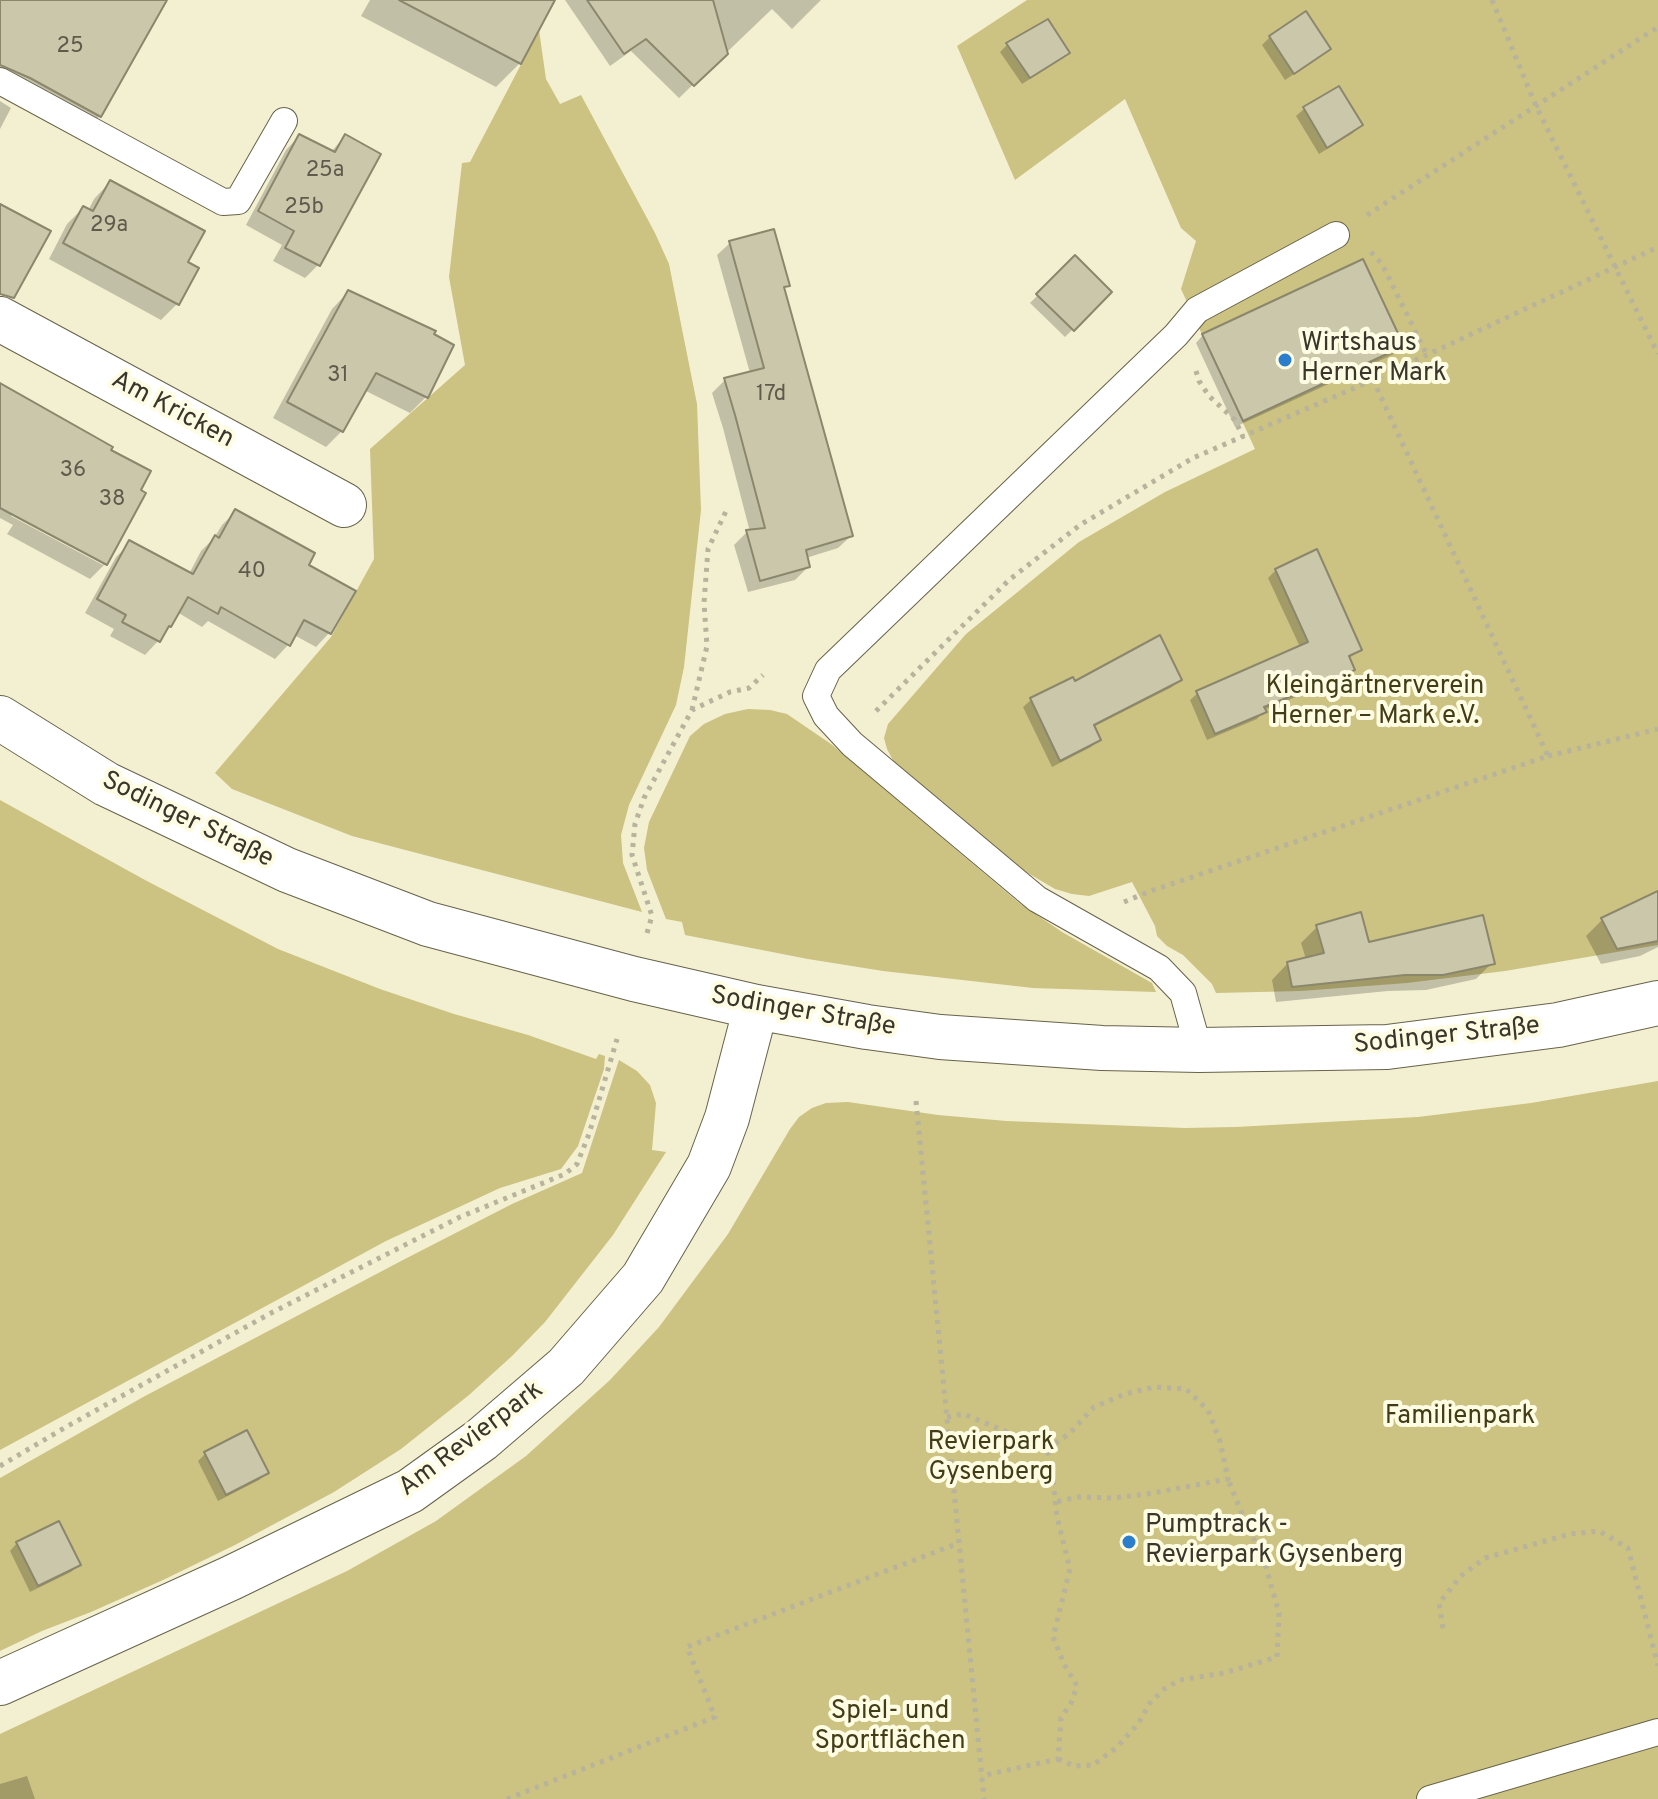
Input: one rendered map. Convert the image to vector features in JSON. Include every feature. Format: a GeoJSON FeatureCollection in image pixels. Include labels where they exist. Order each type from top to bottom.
{"type":"FeatureCollection","features":[{"type":"Feature","properties":{"kind":"main road","name":"Am Kricken"},"geometry":{"type":"LineString","coordinates":[[0,319],[344,505]]}},
{"type":"Feature","properties":{"kind":"main road","name":"Sodinger Straße"},"geometry":{"type":"LineString","coordinates":[[0,718],[106,784],[287,870],[428,924],[612,974],[756,1007],[867,1027],[940,1037],[1102,1048],[1387,1047],[1558,1025],[1658,1003]]}},
{"type":"Feature","properties":{"kind":"main road","name":"Am Revierpark"},"geometry":{"type":"LineString","coordinates":[[0,1683],[231,1578],[410,1491],[481,1440],[566,1367],[643,1278],[709,1166],[727,1118],[756,1007]]}},
{"type":"Feature","properties":{"kind":"lane"},"geometry":{"type":"LineString","coordinates":[[0,81],[223,202],[238,201],[284,121]]}},
{"type":"Feature","properties":{"kind":"lane"},"geometry":{"type":"LineString","coordinates":[[1199,1050],[1183,993],[1159,968],[1037,899],[852,744],[826,716],[816,696],[828,670],[1176,335],[1197,310],[1343,231]]}},
{"type":"Feature","properties":{"kind":"lane"},"geometry":{"type":"LineString","coordinates":[[1430,1799],[1658,1732]]}},
{"type":"Feature","properties":{"kind":"path"},"geometry":{"type":"LineString","coordinates":[[1492,0],[1536,106],[1658,354]]}},
{"type":"Feature","properties":{"kind":"path"},"geometry":{"type":"LineString","coordinates":[[1427,355],[1382,264],[1343,231],[1658,27]]}},
{"type":"Feature","properties":{"kind":"path"},"geometry":{"type":"LineString","coordinates":[[852,744],[879,708],[1009,580],[1080,525],[1193,458],[1373,380],[1658,247]]}},
{"type":"Feature","properties":{"kind":"path"},"geometry":{"type":"LineString","coordinates":[[1176,335],[1193,363],[1199,381],[1209,396],[1235,420],[1243,437]]}},
{"type":"Feature","properties":{"kind":"path"},"geometry":{"type":"LineString","coordinates":[[1373,380],[1548,756]]}},
{"type":"Feature","properties":{"kind":"path"},"geometry":{"type":"LineString","coordinates":[[647,933],[652,916],[632,855],[635,824],[644,798],[692,710],[707,646],[704,603],[708,549],[727,509]]}},
{"type":"Feature","properties":{"kind":"path"},"geometry":{"type":"LineString","coordinates":[[692,710],[730,692],[749,688],[763,675]]}},
{"type":"Feature","properties":{"kind":"path"},"geometry":{"type":"LineString","coordinates":[[1093,930],[1112,907],[1148,892],[1548,756],[1658,729]]}},
{"type":"Feature","properties":{"kind":"path"},"geometry":{"type":"LineString","coordinates":[[0,1466],[271,1313],[460,1217],[565,1174],[577,1164],[589,1134],[617,1039]]}},
{"type":"Feature","properties":{"kind":"path"},"geometry":{"type":"LineString","coordinates":[[916,1101],[984,1799]]}},
{"type":"Feature","properties":{"kind":"path"},"geometry":{"type":"LineString","coordinates":[[981,1776],[1058,1759],[1074,1766],[1093,1765],[1116,1748],[1164,1689],[1180,1680],[1224,1673],[1277,1657],[1279,1613],[1264,1560],[1228,1479],[1220,1441],[1208,1410],[1186,1389],[1154,1387],[1125,1394],[1094,1407],[1070,1433],[1047,1449]]}},
{"type":"Feature","properties":{"kind":"path"},"geometry":{"type":"LineString","coordinates":[[947,1417],[964,1414],[1047,1449]]}},
{"type":"Feature","properties":{"kind":"path"},"geometry":{"type":"LineString","coordinates":[[1047,1449],[1057,1517],[1070,1569],[1053,1637],[1077,1686],[1061,1718],[1058,1759]]}},
{"type":"Feature","properties":{"kind":"path"},"geometry":{"type":"LineString","coordinates":[[1055,1502],[1078,1497],[1113,1498],[1147,1494],[1228,1479]]}},
{"type":"Feature","properties":{"kind":"path"},"geometry":{"type":"LineString","coordinates":[[1443,1628],[1439,1603],[1461,1576],[1485,1558],[1570,1534],[1599,1531],[1628,1548],[1658,1666]]}},
{"type":"Feature","properties":{"kind":"path"},"geometry":{"type":"LineString","coordinates":[[507,1799],[715,1717],[687,1647],[959,1543]]}},
{"type":"Feature","properties":{"kind":"green space","name":"Kleingärtnerverein Herner – Mark e.V."},"geometry":{"type":"Polygon","coordinates":[[[1027,0],[1658,0],[1658,945],[1505,971],[1407,983],[1301,991],[1216,993],[1212,984],[1183,955],[1157,936],[1132,882],[1089,896],[1055,889],[1016,866],[896,766],[884,738],[888,724],[966,634],[1079,542],[1165,492],[1255,449],[1181,289],[1196,241],[1181,228],[1125,99],[1015,180],[957,46],[1027,0]]]}},
{"type":"Feature","properties":{"kind":"green space"},"geometry":{"type":"Polygon","coordinates":[[[539,30],[546,79],[560,104],[581,95],[669,264],[697,404],[701,510],[684,667],[676,705],[629,805],[621,835],[623,863],[642,912],[352,836],[232,789],[215,773],[331,637],[374,559],[370,449],[465,365],[449,277],[462,163],[470,162],[539,30]]]}},
{"type":"Feature","properties":{"kind":"green space"},"geometry":{"type":"Polygon","coordinates":[[[748,709],[787,714],[831,744],[1018,902],[1062,932],[1152,983],[1156,992],[1033,988],[883,971],[685,935],[682,922],[666,919],[647,870],[644,848],[649,822],[690,736],[704,724],[725,714],[748,709]]]}},
{"type":"Feature","properties":{"kind":"green space"},"geometry":{"type":"Polygon","coordinates":[[[0,800],[278,949],[454,1014],[596,1059],[599,1054],[605,1056],[604,1069],[578,1146],[561,1169],[500,1188],[386,1241],[0,1450],[0,800]]]}},
{"type":"Feature","properties":{"kind":"green space"},"geometry":{"type":"Polygon","coordinates":[[[619,1060],[637,1071],[650,1085],[656,1103],[652,1150],[666,1152],[613,1235],[545,1322],[512,1356],[401,1449],[334,1492],[163,1580],[0,1651],[0,1478],[145,1396],[403,1260],[512,1204],[582,1173],[619,1060]]]}},
{"type":"Feature","properties":{"kind":"green space","name":"Revierpark Gysenberg"},"geometry":{"type":"Polygon","coordinates":[[[1658,1081],[1658,1799],[0,1799],[0,1734],[347,1571],[436,1521],[526,1456],[610,1380],[659,1327],[728,1234],[790,1129],[799,1117],[812,1108],[826,1103],[848,1102],[1006,1121],[1236,1127],[1418,1117],[1531,1103],[1658,1081]]]}},
{"type":"Feature","properties":{"kind":"building"},"geometry":{"type":"Polygon","coordinates":[[[0,0],[167,0],[101,117],[0,65],[0,0]]]}},
{"type":"Feature","properties":{"kind":"building"},"geometry":{"type":"Polygon","coordinates":[[[399,0],[555,0],[521,64],[399,0]]]}},
{"type":"Feature","properties":{"kind":"building"},"geometry":{"type":"Polygon","coordinates":[[[587,0],[713,0],[728,54],[694,86],[646,39],[624,54],[587,0]]]}},
{"type":"Feature","properties":{"kind":"building"},"geometry":{"type":"Polygon","coordinates":[[[1306,11],[1331,49],[1294,74],[1269,36],[1306,11]]]}},
{"type":"Feature","properties":{"kind":"building"},"geometry":{"type":"Polygon","coordinates":[[[1048,19],[1070,53],[1030,78],[1006,43],[1048,19]]]}},
{"type":"Feature","properties":{"kind":"building"},"geometry":{"type":"Polygon","coordinates":[[[1339,86],[1363,125],[1327,148],[1303,107],[1339,86]]]}},
{"type":"Feature","properties":{"kind":"building"},"geometry":{"type":"Polygon","coordinates":[[[299,134],[335,152],[345,134],[381,154],[320,266],[285,248],[294,231],[258,211],[299,134]]]}},
{"type":"Feature","properties":{"kind":"building"},"geometry":{"type":"Polygon","coordinates":[[[110,180],[205,231],[188,262],[199,268],[179,305],[63,243],[83,206],[93,211],[110,180]]]}},
{"type":"Feature","properties":{"kind":"building"},"geometry":{"type":"Polygon","coordinates":[[[0,204],[51,231],[14,298],[0,294],[0,204]]]}},
{"type":"Feature","properties":{"kind":"building"},"geometry":{"type":"Polygon","coordinates":[[[774,229],[790,286],[784,287],[853,536],[806,550],[810,567],[760,581],[746,530],[765,528],[724,378],[764,368],[729,241],[774,229]]]}},
{"type":"Feature","properties":{"kind":"building"},"geometry":{"type":"Polygon","coordinates":[[[1075,255],[1112,292],[1074,331],[1036,294],[1075,255]]]}},
{"type":"Feature","properties":{"kind":"building"},"geometry":{"type":"Polygon","coordinates":[[[1363,259],[1404,346],[1243,421],[1202,334],[1363,259]]]}},
{"type":"Feature","properties":{"kind":"building"},"geometry":{"type":"Polygon","coordinates":[[[348,290],[436,331],[434,334],[454,345],[428,398],[376,373],[343,432],[287,402],[348,290]]]}},
{"type":"Feature","properties":{"kind":"building"},"geometry":{"type":"Polygon","coordinates":[[[0,383],[151,471],[141,490],[146,493],[107,565],[0,508],[0,383]]]}},
{"type":"Feature","properties":{"kind":"building"},"geometry":{"type":"Polygon","coordinates":[[[235,509],[315,553],[309,565],[356,591],[331,634],[304,620],[290,646],[221,607],[218,614],[188,597],[160,642],[122,622],[126,615],[97,599],[129,540],[193,574],[215,535],[219,538],[235,509]]]}},
{"type":"Feature","properties":{"kind":"building"},"geometry":{"type":"Polygon","coordinates":[[[1317,549],[1362,650],[1349,656],[1355,670],[1264,707],[1267,712],[1215,734],[1196,691],[1308,642],[1275,569],[1317,549]]]}},
{"type":"Feature","properties":{"kind":"building"},"geometry":{"type":"Polygon","coordinates":[[[1160,635],[1182,680],[1094,725],[1101,740],[1060,761],[1030,698],[1073,677],[1075,681],[1160,635]]]}},
{"type":"Feature","properties":{"kind":"building"},"geometry":{"type":"Polygon","coordinates":[[[1658,891],[1658,941],[1617,949],[1601,918],[1658,891]]]}},
{"type":"Feature","properties":{"kind":"building"},"geometry":{"type":"Polygon","coordinates":[[[1361,912],[1369,942],[1483,915],[1495,964],[1443,975],[1405,975],[1292,987],[1287,962],[1324,953],[1316,925],[1361,912]]]}},
{"type":"Feature","properties":{"kind":"building"},"geometry":{"type":"Polygon","coordinates":[[[247,1430],[269,1473],[226,1495],[204,1452],[247,1430]]]}},
{"type":"Feature","properties":{"kind":"building"},"geometry":{"type":"Polygon","coordinates":[[[59,1521],[81,1565],[38,1586],[16,1542],[59,1521]]]}},
{"type":"Feature","properties":{"kind":"place","name":"Wirtshaus Herner Mark"},"geometry":{"type":"Point","coordinates":[1285,360]}},
{"type":"Feature","properties":{"kind":"place","name":"Pumptrack - Revierpark Gysenberg"},"geometry":{"type":"Point","coordinates":[1129,1542]}},
{"type":"Feature","properties":{"kind":"park label","name":"Familienpark"},"geometry":{"type":"Point","coordinates":[1460,1418]}},
{"type":"Feature","properties":{"kind":"park label","name":"Spiel- und Sportflächen"},"geometry":{"type":"Point","coordinates":[890,1728]}}]}
